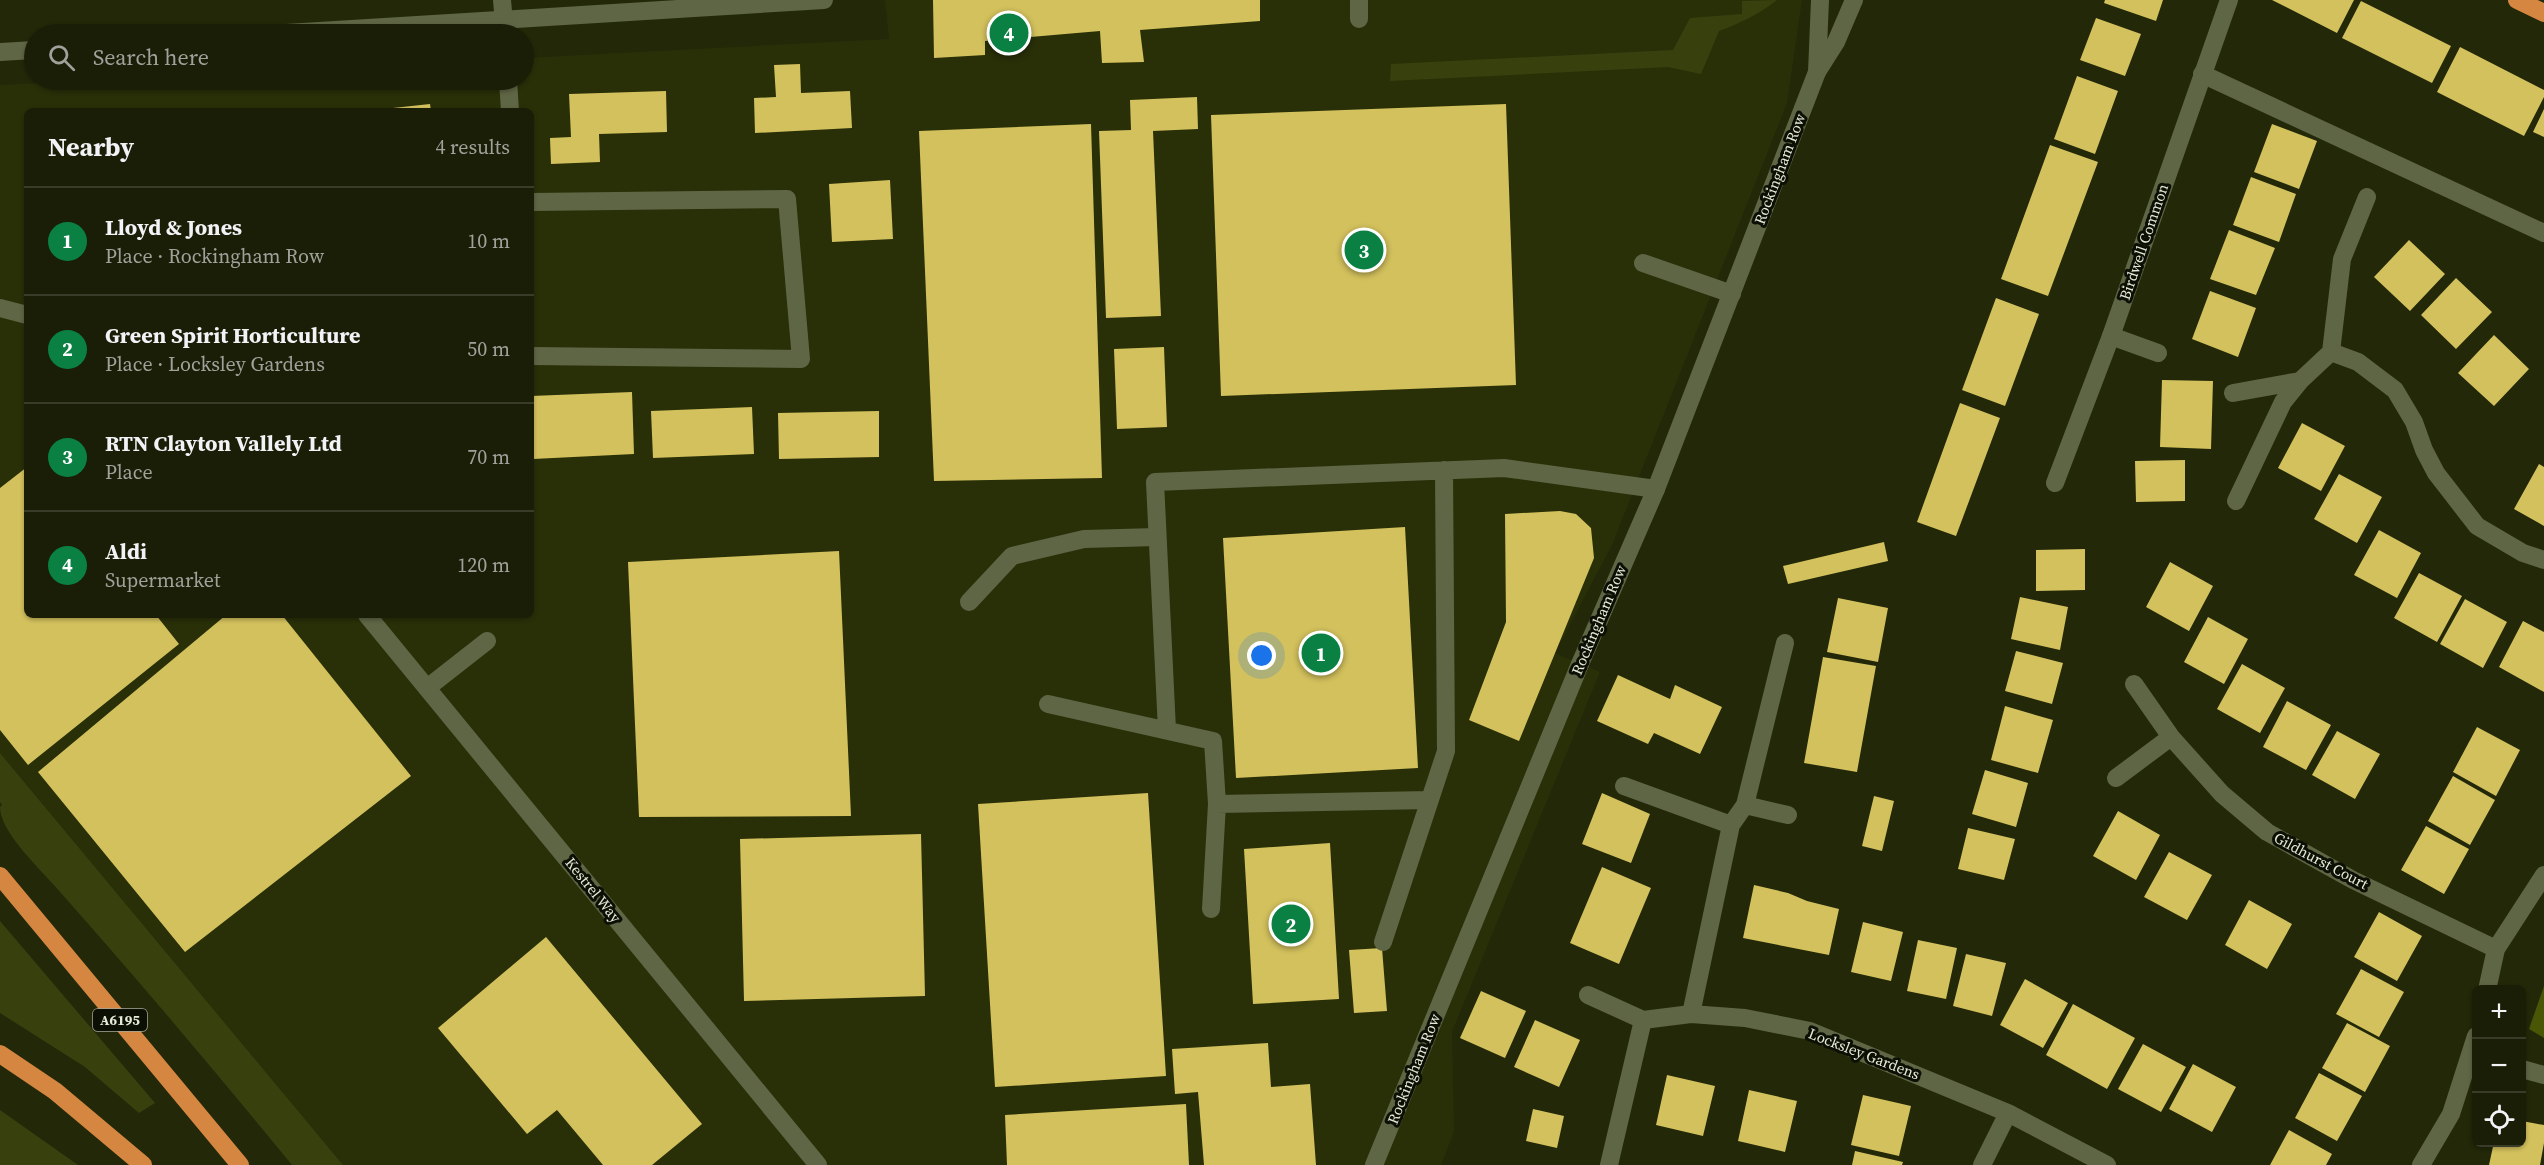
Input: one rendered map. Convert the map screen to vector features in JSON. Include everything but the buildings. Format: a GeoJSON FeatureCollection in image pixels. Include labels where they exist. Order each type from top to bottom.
{"type":"FeatureCollection","features":[{"type":"Feature","properties":{"kind":"highway"},"geometry":{"type":"LineString","coordinates":[[2517,0],[2544,13]]}},
{"type":"Feature","properties":{"kind":"highway","name":"A6195"},"geometry":{"type":"LineString","coordinates":[[0,876],[240,1165]]}},
{"type":"Feature","properties":{"kind":"highway"},"geometry":{"type":"LineString","coordinates":[[0,1054],[55,1091],[142,1165]]}},
{"type":"Feature","properties":{"kind":"street"},"geometry":{"type":"LineString","coordinates":[[502,0],[504,24]]}},
{"type":"Feature","properties":{"kind":"street"},"geometry":{"type":"LineString","coordinates":[[534,24],[824,0]]}},
{"type":"Feature","properties":{"kind":"street"},"geometry":{"type":"LineString","coordinates":[[1359,0],[1359,19]]}},
{"type":"Feature","properties":{"kind":"street","name":"Rockingham Row"},"geometry":{"type":"LineString","coordinates":[[1817,72],[1820,0]]}},
{"type":"Feature","properties":{"kind":"street","name":"Rockingham Row"},"geometry":{"type":"LineString","coordinates":[[1374,1165],[1580,664],[1656,489],[1817,72],[1836,42],[1854,0]]}},
{"type":"Feature","properties":{"kind":"street","name":"Birdwell Common"},"geometry":{"type":"LineString","coordinates":[[2055,483],[2111,336],[2229,0]]}},
{"type":"Feature","properties":{"kind":"street"},"geometry":{"type":"LineString","coordinates":[[0,52],[24,51]]}},
{"type":"Feature","properties":{"kind":"street"},"geometry":{"type":"LineString","coordinates":[[2202,74],[2544,233]]}},
{"type":"Feature","properties":{"kind":"street"},"geometry":{"type":"LineString","coordinates":[[509,90],[510,108]]}},
{"type":"Feature","properties":{"kind":"street"},"geometry":{"type":"LineString","coordinates":[[2236,501],[2283,402],[2300,381],[2331,352],[2342,259],[2367,197]]}},
{"type":"Feature","properties":{"kind":"street"},"geometry":{"type":"LineString","coordinates":[[534,202],[787,199],[801,359],[534,356]]}},
{"type":"Feature","properties":{"kind":"street"},"geometry":{"type":"LineString","coordinates":[[1643,263],[1732,294]]}},
{"type":"Feature","properties":{"kind":"street"},"geometry":{"type":"LineString","coordinates":[[0,308],[24,314]]}},
{"type":"Feature","properties":{"kind":"street"},"geometry":{"type":"LineString","coordinates":[[2111,336],[2158,353]]}},
{"type":"Feature","properties":{"kind":"street"},"geometry":{"type":"LineString","coordinates":[[2331,352],[2358,362],[2395,390],[2414,422],[2424,450],[2436,472],[2477,526],[2523,554],[2544,560]]}},
{"type":"Feature","properties":{"kind":"street"},"geometry":{"type":"LineString","coordinates":[[2233,393],[2300,381]]}},
{"type":"Feature","properties":{"kind":"street"},"geometry":{"type":"LineString","coordinates":[[1167,730],[1155,482],[1504,468],[1656,489]]}},
{"type":"Feature","properties":{"kind":"street"},"geometry":{"type":"LineString","coordinates":[[1383,942],[1446,751],[1444,470]]}},
{"type":"Feature","properties":{"kind":"street"},"geometry":{"type":"LineString","coordinates":[[969,602],[1012,556],[1084,539],[1157,537]]}},
{"type":"Feature","properties":{"kind":"street","name":"Kestrel Way"},"geometry":{"type":"LineString","coordinates":[[369,618],[818,1165]]}},
{"type":"Feature","properties":{"kind":"street"},"geometry":{"type":"LineString","coordinates":[[427,688],[487,641]]}},
{"type":"Feature","properties":{"kind":"street"},"geometry":{"type":"LineString","coordinates":[[1691,1014],[1731,825],[1745,805],[1785,643]]}},
{"type":"Feature","properties":{"kind":"street","name":"Gildhurst Court"},"geometry":{"type":"LineString","coordinates":[[2134,684],[2171,737],[2222,794],[2267,832],[2353,880],[2496,949]]}},
{"type":"Feature","properties":{"kind":"street"},"geometry":{"type":"LineString","coordinates":[[1048,704],[1213,741],[1217,804],[1211,909]]}},
{"type":"Feature","properties":{"kind":"street"},"geometry":{"type":"LineString","coordinates":[[2116,778],[2171,737]]}},
{"type":"Feature","properties":{"kind":"street"},"geometry":{"type":"LineString","coordinates":[[1624,786],[1731,825]]}},
{"type":"Feature","properties":{"kind":"street"},"geometry":{"type":"LineString","coordinates":[[1217,804],[1430,800]]}},
{"type":"Feature","properties":{"kind":"street"},"geometry":{"type":"LineString","coordinates":[[1745,805],[1788,815]]}},
{"type":"Feature","properties":{"kind":"street"},"geometry":{"type":"LineString","coordinates":[[2488,985],[2496,949],[2544,875]]}},
{"type":"Feature","properties":{"kind":"street"},"geometry":{"type":"LineString","coordinates":[[1588,995],[1643,1020],[1610,1165]]}},
{"type":"Feature","properties":{"kind":"street","name":"Locksley Gardens"},"geometry":{"type":"LineString","coordinates":[[1643,1020],[1691,1014],[1745,1018],[1810,1031],[2008,1113],[2107,1165]]}},
{"type":"Feature","properties":{"kind":"street"},"geometry":{"type":"LineString","coordinates":[[2421,1165],[2451,1114],[2472,1061]]}},
{"type":"Feature","properties":{"kind":"street"},"geometry":{"type":"LineString","coordinates":[[2526,1070],[2544,1075]]}},
{"type":"Feature","properties":{"kind":"street"},"geometry":{"type":"LineString","coordinates":[[1982,1165],[2008,1113]]}},
{"type":"Feature","properties":{"kind":"shaded area"},"geometry":{"type":"Polygon","coordinates":[[[885,0],[1802,0],[1787,103],[1612,545],[1555,653],[1600,672],[1452,1032],[1454,1132],[1441,1165],[343,1165],[0,753],[0,85],[24,84],[24,90],[534,90],[534,57],[889,39],[885,0]]]}},
{"type":"Feature","properties":{"kind":"shaded area"},"geometry":{"type":"Polygon","coordinates":[[[1777,0],[1757,14],[1719,31],[1701,74],[1668,67],[1390,81],[1391,64],[1673,50],[1690,18],[1742,14],[1742,1],[1777,0]]]}},
{"type":"Feature","properties":{"kind":"shaded area"},"geometry":{"type":"Polygon","coordinates":[[[0,753],[343,1165],[292,1165],[144,988],[20,848],[6,827],[0,807],[2,805],[0,802],[0,753]]]}},
{"type":"Feature","properties":{"kind":"shaded area"},"geometry":{"type":"Polygon","coordinates":[[[0,921],[155,1103],[139,1113],[85,1067],[0,1013],[0,921]]]}},
{"type":"Feature","properties":{"kind":"shaded area"},"geometry":{"type":"Polygon","coordinates":[[[0,1110],[78,1165],[0,1165],[0,1110]]]}},
{"type":"Feature","properties":{"kind":"green space"},"geometry":{"type":"Polygon","coordinates":[[[2544,986],[2544,1038],[2529,1029],[2544,986]]]}},
{"type":"Feature","properties":{"kind":"place","name":"Aldi"},"geometry":{"type":"Point","coordinates":[1009,33]}},
{"type":"Feature","properties":{"kind":"place","name":"RTN Clayton Vallely Ltd"},"geometry":{"type":"Point","coordinates":[1364,250]}},
{"type":"Feature","properties":{"kind":"place","name":"Lloyd & Jones"},"geometry":{"type":"Point","coordinates":[1321,653]}},
{"type":"Feature","properties":{"kind":"place","name":"Green Spirit Horticulture"},"geometry":{"type":"Point","coordinates":[1291,924]}}]}
